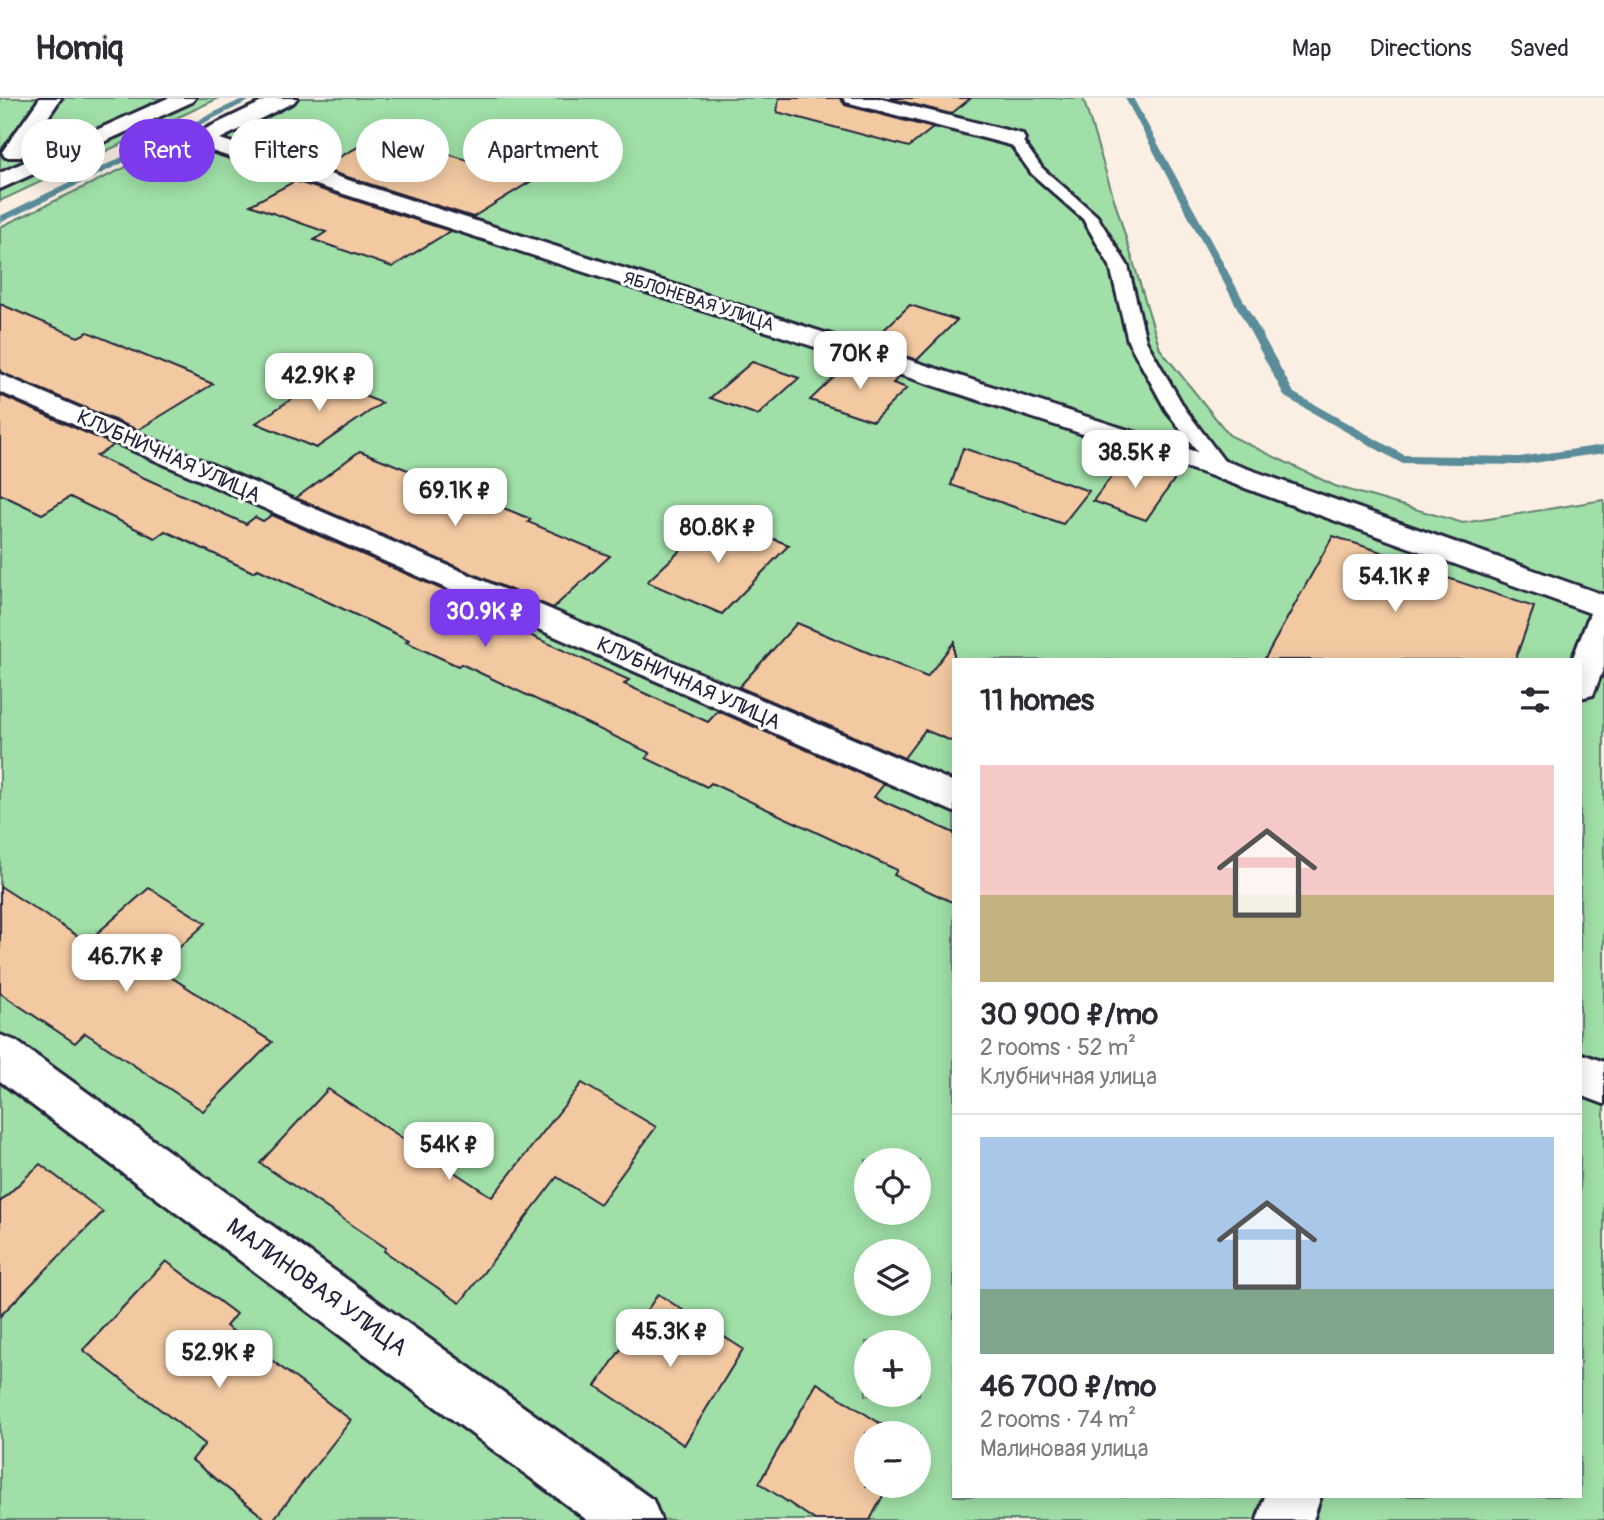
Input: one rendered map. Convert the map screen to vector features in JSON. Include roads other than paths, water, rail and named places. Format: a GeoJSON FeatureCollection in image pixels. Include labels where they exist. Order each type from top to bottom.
{"type":"FeatureCollection","features":[{"type":"Feature","properties":{"kind":"street"},"geometry":{"type":"LineString","coordinates":[[13,152],[51,98]]}},
{"type":"Feature","properties":{"kind":"street"},"geometry":{"type":"LineString","coordinates":[[0,182],[185,98]]}},
{"type":"Feature","properties":{"kind":"street","name":"ЯБЛОНЕВАЯ УЛИЦА"},"geometry":{"type":"LineString","coordinates":[[284,98],[201,140],[1220,469],[1604,607]]}},
{"type":"Feature","properties":{"kind":"street"},"geometry":{"type":"LineString","coordinates":[[853,98],[1014,139]]}},
{"type":"Feature","properties":{"kind":"street","name":"КЛУБНИЧНАЯ УЛИЦА"},"geometry":{"type":"LineString","coordinates":[[0,383],[952,797]]}},
{"type":"Feature","properties":{"kind":"street"},"geometry":{"type":"LineString","coordinates":[[1582,680],[1604,616]]}},
{"type":"Feature","properties":{"kind":"street","name":"МАЛИНОВАЯ УЛИЦА"},"geometry":{"type":"LineString","coordinates":[[0,1055],[633,1520]]}},
{"type":"Feature","properties":{"kind":"street"},"geometry":{"type":"LineString","coordinates":[[1582,1074],[1604,1084]]}},
{"type":"Feature","properties":{"kind":"street"},"geometry":{"type":"LineString","coordinates":[[1285,1520],[1292,1498]]}},
{"type":"Feature","properties":{"kind":"lane"},"geometry":{"type":"LineString","coordinates":[[1014,139],[1037,171],[1089,216],[1119,266],[1137,341],[1176,410],[1220,469]]}},
{"type":"Feature","properties":{"kind":"waterway"},"geometry":{"type":"LineString","coordinates":[[0,220],[251,98]]}},
{"type":"Feature","properties":{"kind":"waterway"},"geometry":{"type":"LineString","coordinates":[[1129,98],[1289,395],[1401,459],[1519,461],[1604,449]]}}]}
